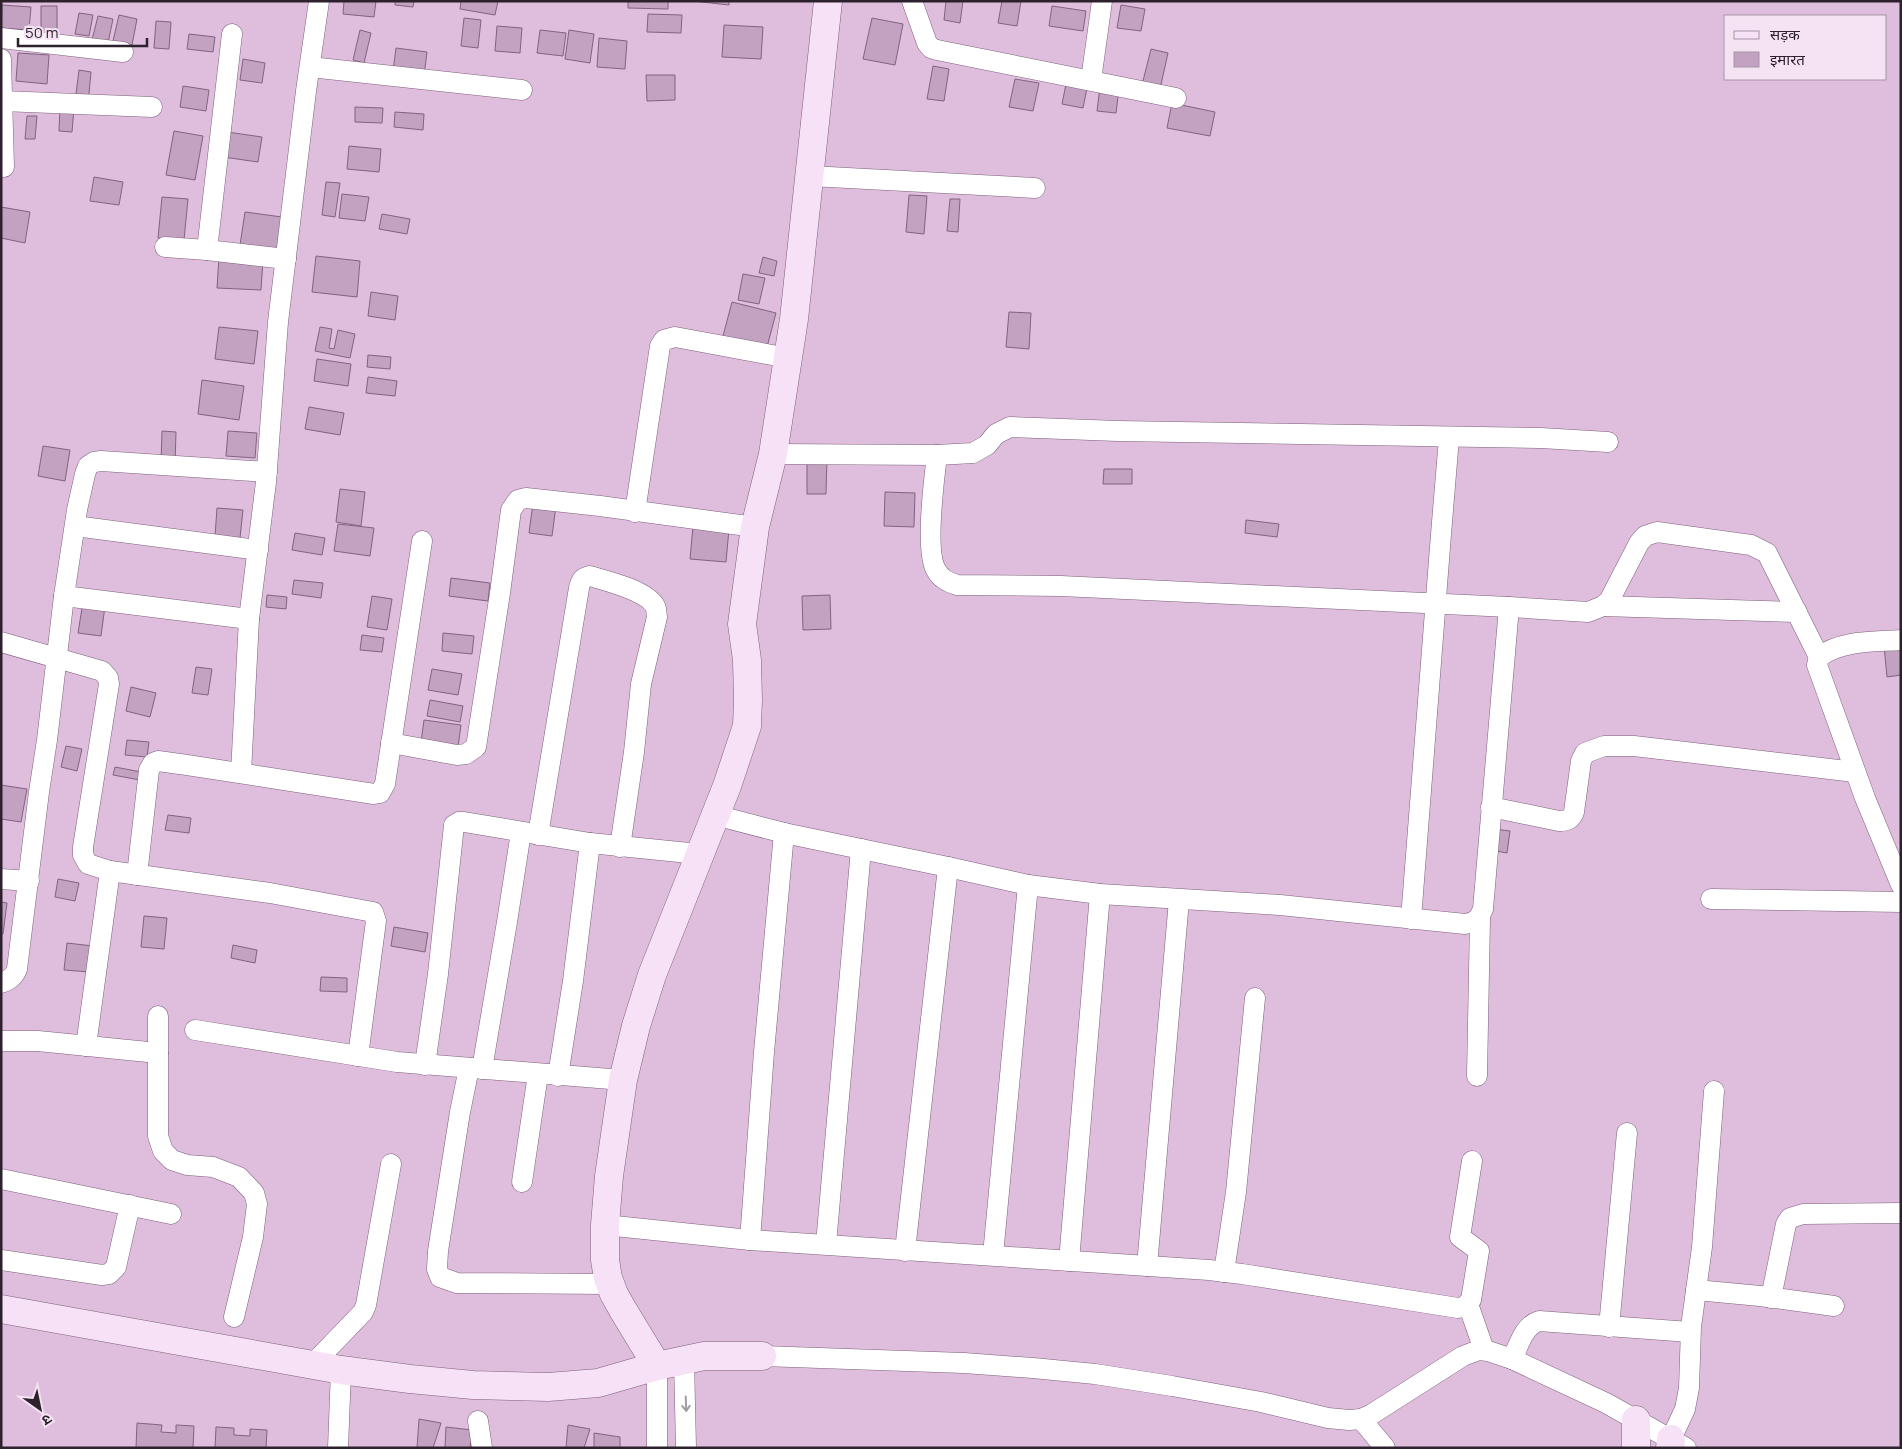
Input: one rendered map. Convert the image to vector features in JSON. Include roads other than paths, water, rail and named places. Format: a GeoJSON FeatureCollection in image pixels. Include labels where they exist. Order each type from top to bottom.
{"type":"FeatureCollection","features":[{"type":"Feature","properties":{"kind":"street"},"geometry":{"type":"LineString","coordinates":[[241,773],[249,620],[267,472],[275,359],[319,1]]}},
{"type":"Feature","properties":{"kind":"street"},"geometry":{"type":"LineString","coordinates":[[657,1448],[657,1366],[623,1310],[610,1284],[605,1260],[605,1225],[609,1176],[623,1080],[636,1026],[652,975],[727,786],[747,726],[748,700],[742,624],[755,527],[773,454],[788,358],[810,176],[828,1]]}},
{"type":"Feature","properties":{"kind":"street"},"geometry":{"type":"LineString","coordinates":[[912,1],[924,35],[931,48],[1176,98]]}},
{"type":"Feature","properties":{"kind":"street"},"geometry":{"type":"LineString","coordinates":[[1091,80],[1102,1]]}},
{"type":"Feature","properties":{"kind":"street"},"geometry":{"type":"LineString","coordinates":[[207,250],[232,34]]}},
{"type":"Feature","properties":{"kind":"street"},"geometry":{"type":"LineString","coordinates":[[1,38],[123,52]]}},
{"type":"Feature","properties":{"kind":"street"},"geometry":{"type":"LineString","coordinates":[[1,60],[4,167]]}},
{"type":"Feature","properties":{"kind":"street"},"geometry":{"type":"LineString","coordinates":[[310,67],[522,90]]}},
{"type":"Feature","properties":{"kind":"street"},"geometry":{"type":"LineString","coordinates":[[2,101],[152,107]]}},
{"type":"Feature","properties":{"kind":"street"},"geometry":{"type":"LineString","coordinates":[[810,176],[1035,188]]}},
{"type":"Feature","properties":{"kind":"street"},"geometry":{"type":"LineString","coordinates":[[165,247],[286,259]]}},
{"type":"Feature","properties":{"kind":"street"},"geometry":{"type":"LineString","coordinates":[[635,512],[660,346],[664,340],[676,337],[788,358]]}},
{"type":"Feature","properties":{"kind":"street"},"geometry":{"type":"LineString","coordinates":[[773,454],[937,455],[973,453],[987,445],[996,434],[1010,427],[1449,438],[1541,438],[1608,442]]}},
{"type":"Feature","properties":{"kind":"street"},"geometry":{"type":"LineString","coordinates":[[1411,919],[1449,438]]}},
{"type":"Feature","properties":{"kind":"street"},"geometry":{"type":"LineString","coordinates":[[937,455],[933,490],[931,551],[935,568],[940,576],[947,582],[957,585],[1061,586],[1588,612],[1603,606],[1609,601],[1639,543],[1645,536],[1657,532],[1751,545],[1767,553],[1819,657]]}},
{"type":"Feature","properties":{"kind":"street"},"geometry":{"type":"LineString","coordinates":[[1,983],[9,980],[17,969],[64,596],[75,526],[88,466],[94,462],[101,461],[267,472]]}},
{"type":"Feature","properties":{"kind":"street"},"geometry":{"type":"LineString","coordinates":[[391,743],[457,754],[466,754],[476,747],[511,510],[515,503],[526,498],[755,527]]}},
{"type":"Feature","properties":{"kind":"street"},"geometry":{"type":"LineString","coordinates":[[75,526],[258,550]]}},
{"type":"Feature","properties":{"kind":"street"},"geometry":{"type":"LineString","coordinates":[[137,875],[150,765],[158,762],[374,794],[380,793],[385,784],[422,541]]}},
{"type":"Feature","properties":{"kind":"street"},"geometry":{"type":"LineString","coordinates":[[610,1284],[457,1284],[440,1277],[437,1269],[438,1251],[460,1112],[475,1069],[530,833],[579,588],[581,581],[590,576],[646,597],[656,608],[657,617],[641,684],[634,752],[620,847]]}},
{"type":"Feature","properties":{"kind":"street"},"geometry":{"type":"LineString","coordinates":[[64,596],[249,620]]}},
{"type":"Feature","properties":{"kind":"street"},"geometry":{"type":"LineString","coordinates":[[1603,606],[1797,612]]}},
{"type":"Feature","properties":{"kind":"street"},"geometry":{"type":"LineString","coordinates":[[1477,1076],[1480,919],[1483,909],[1509,607]]}},
{"type":"Feature","properties":{"kind":"street"},"geometry":{"type":"LineString","coordinates":[[1901,640],[1864,642],[1838,647],[1828,650],[1819,657],[1817,665],[1856,772],[1901,884]]}},
{"type":"Feature","properties":{"kind":"street"},"geometry":{"type":"LineString","coordinates":[[1,642],[102,671],[108,678],[109,684],[83,855],[88,864],[110,871],[270,893],[373,912],[376,920],[358,1056]]}},
{"type":"Feature","properties":{"kind":"street"},"geometry":{"type":"LineString","coordinates":[[1491,807],[1567,821],[1574,812],[1581,761],[1585,753],[1604,746],[1634,746],[1856,772]]}},
{"type":"Feature","properties":{"kind":"street"},"geometry":{"type":"LineString","coordinates":[[715,815],[784,833],[1028,885],[1100,894],[1280,905],[1465,924],[1473,923],[1480,919]]}},
{"type":"Feature","properties":{"kind":"street"},"geometry":{"type":"LineString","coordinates":[[425,1065],[438,974],[454,825],[458,822],[464,822],[590,843],[699,854]]}},
{"type":"Feature","properties":{"kind":"street"},"geometry":{"type":"LineString","coordinates":[[750,1240],[764,1052],[784,833]]}},
{"type":"Feature","properties":{"kind":"street"},"geometry":{"type":"LineString","coordinates":[[522,1182],[575,965],[590,843]]}},
{"type":"Feature","properties":{"kind":"street"},"geometry":{"type":"LineString","coordinates":[[826,1244],[861,849]]}},
{"type":"Feature","properties":{"kind":"street"},"geometry":{"type":"LineString","coordinates":[[905,1251],[948,867]]}},
{"type":"Feature","properties":{"kind":"street"},"geometry":{"type":"LineString","coordinates":[[86,1046],[110,871]]}},
{"type":"Feature","properties":{"kind":"street"},"geometry":{"type":"LineString","coordinates":[[1,879],[29,881]]}},
{"type":"Feature","properties":{"kind":"street"},"geometry":{"type":"LineString","coordinates":[[993,1255],[1028,885]]}},
{"type":"Feature","properties":{"kind":"street"},"geometry":{"type":"LineString","coordinates":[[1069,1261],[1100,894]]}},
{"type":"Feature","properties":{"kind":"street"},"geometry":{"type":"LineString","coordinates":[[1711,899],[1901,902]]}},
{"type":"Feature","properties":{"kind":"street"},"geometry":{"type":"LineString","coordinates":[[1147,1266],[1179,900]]}},
{"type":"Feature","properties":{"kind":"street"},"geometry":{"type":"LineString","coordinates":[[1224,1272],[1236,1192],[1256,998]]}},
{"type":"Feature","properties":{"kind":"street"},"geometry":{"type":"LineString","coordinates":[[158,1016],[158,1136],[163,1152],[172,1160],[187,1165],[213,1167],[239,1177],[254,1193],[257,1204],[252,1237],[234,1317]]}},
{"type":"Feature","properties":{"kind":"street"},"geometry":{"type":"LineString","coordinates":[[195,1030],[425,1065],[623,1080]]}},
{"type":"Feature","properties":{"kind":"street"},"geometry":{"type":"LineString","coordinates":[[1,1042],[38,1041],[158,1053]]}},
{"type":"Feature","properties":{"kind":"street"},"geometry":{"type":"LineString","coordinates":[[1,1310],[341,1370],[455,1383],[548,1387],[598,1383],[657,1366],[694,1358],[762,1356],[954,1362],[1086,1373],[1261,1402],[1328,1418],[1349,1420],[1361,1419],[1372,1414],[1463,1356],[1484,1350],[1512,1359],[1606,1403],[1675,1445],[1688,1400],[1690,1332],[1702,1247],[1714,1091]]}},
{"type":"Feature","properties":{"kind":"street"},"geometry":{"type":"LineString","coordinates":[[1609,1327],[1627,1133]]}},
{"type":"Feature","properties":{"kind":"street"},"geometry":{"type":"LineString","coordinates":[[1472,1161],[1460,1238],[1479,1251],[1472,1295],[1468,1304],[1484,1350]]}},
{"type":"Feature","properties":{"kind":"street"},"geometry":{"type":"LineString","coordinates":[[312,1365],[363,1312],[366,1305],[391,1164]]}},
{"type":"Feature","properties":{"kind":"street"},"geometry":{"type":"LineString","coordinates":[[1,1179],[171,1214]]}},
{"type":"Feature","properties":{"kind":"street"},"geometry":{"type":"LineString","coordinates":[[1,1260],[102,1276],[109,1274],[116,1267],[130,1206]]}},
{"type":"Feature","properties":{"kind":"street"},"geometry":{"type":"LineString","coordinates":[[1771,1298],[1786,1224],[1790,1218],[1803,1214],[1901,1213]]}},
{"type":"Feature","properties":{"kind":"street"},"geometry":{"type":"LineString","coordinates":[[605,1225],[750,1240],[1224,1272],[1458,1308],[1468,1304]]}},
{"type":"Feature","properties":{"kind":"street"},"geometry":{"type":"LineString","coordinates":[[1696,1290],[1834,1306]]}},
{"type":"Feature","properties":{"kind":"street"},"geometry":{"type":"LineString","coordinates":[[1512,1359],[1525,1332],[1534,1323],[1546,1322],[1690,1332]]}},
{"type":"Feature","properties":{"kind":"street"},"geometry":{"type":"LineString","coordinates":[[686,1448],[694,1358]]}},
{"type":"Feature","properties":{"kind":"street"},"geometry":{"type":"LineString","coordinates":[[338,1448],[341,1370]]}},
{"type":"Feature","properties":{"kind":"street"},"geometry":{"type":"LineString","coordinates":[[1361,1419],[1385,1448]]}},
{"type":"Feature","properties":{"kind":"street"},"geometry":{"type":"LineString","coordinates":[[1636,1420],[1636,1448]]}},
{"type":"Feature","properties":{"kind":"street"},"geometry":{"type":"LineString","coordinates":[[478,1421],[482,1448]]}}]}
